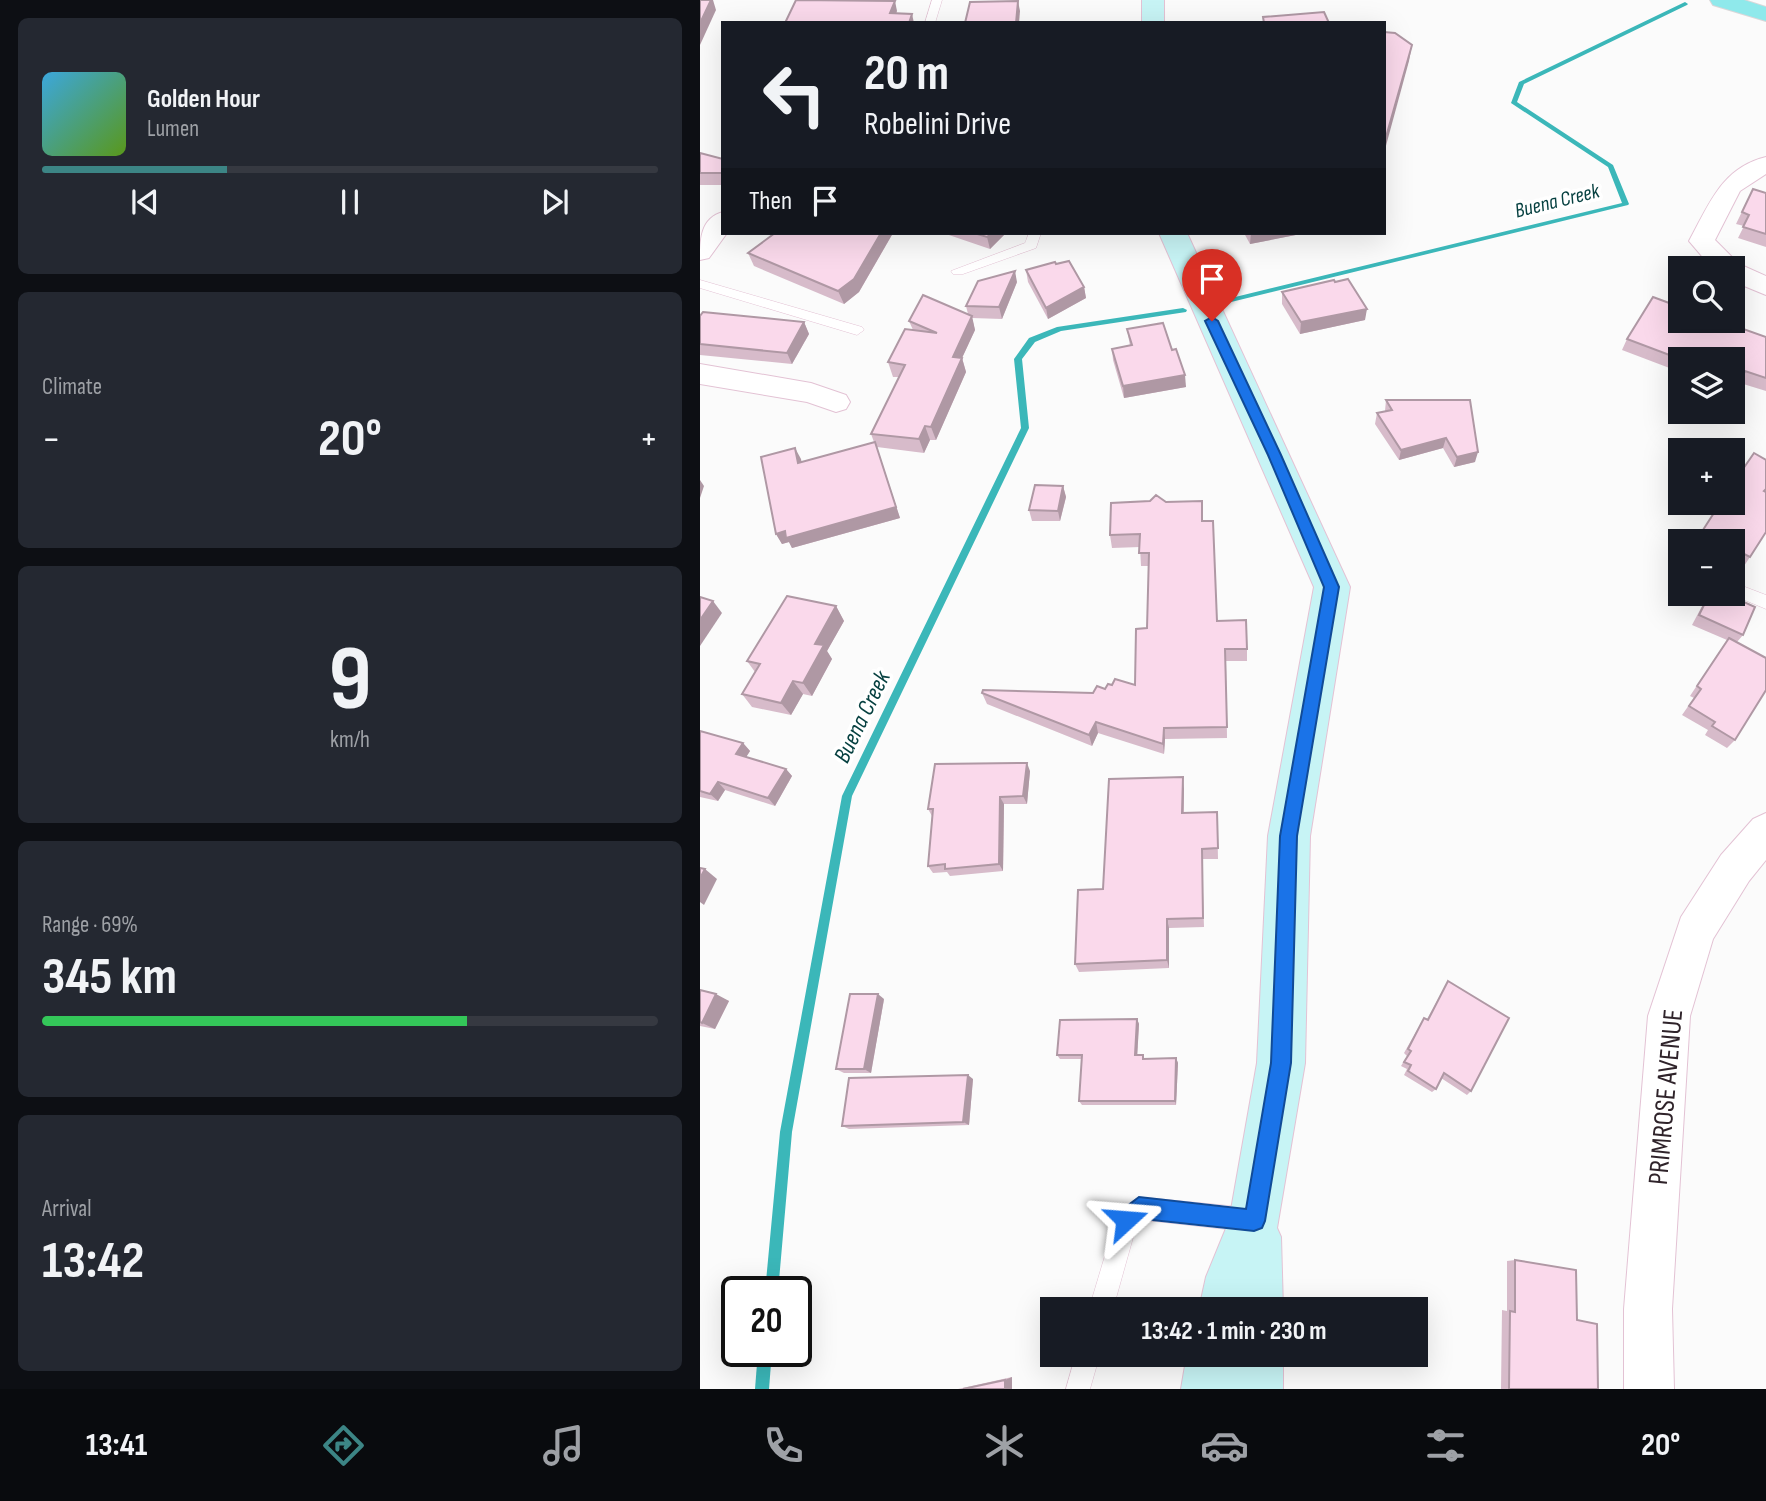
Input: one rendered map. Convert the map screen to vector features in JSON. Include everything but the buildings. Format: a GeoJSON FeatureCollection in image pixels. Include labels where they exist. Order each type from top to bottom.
{"type":"FeatureCollection","features":[{"type":"Feature","properties":{"kind":"main road"},"geometry":{"type":"LineString","coordinates":[[1153,0],[1153,21]]}},
{"type":"Feature","properties":{"kind":"main road"},"geometry":{"type":"LineString","coordinates":[[1721,0],[1766,14]]}},
{"type":"Feature","properties":{"kind":"main road"},"geometry":{"type":"LineString","coordinates":[[1174,235],[1332,587],[1289,836],[1281,1063],[1254,1221],[1228,1297]]}},
{"type":"Feature","properties":{"kind":"main road"},"geometry":{"type":"LineString","coordinates":[[1254,1221],[1257,1297]]}},
{"type":"Feature","properties":{"kind":"main road"},"geometry":{"type":"LineString","coordinates":[[1208,1389],[1212,1367]]}},
{"type":"Feature","properties":{"kind":"main road"},"geometry":{"type":"LineString","coordinates":[[1256,1367],[1256,1389]]}},
{"type":"Feature","properties":{"kind":"street"},"geometry":{"type":"LineString","coordinates":[[1713,256],[1702,241],[1730,187],[1766,164]]}},
{"type":"Feature","properties":{"kind":"street"},"geometry":{"type":"LineString","coordinates":[[700,253],[721,223]]}},
{"type":"Feature","properties":{"kind":"street"},"geometry":{"type":"LineString","coordinates":[[1745,276],[1766,286]]}},
{"type":"Feature","properties":{"kind":"street"},"geometry":{"type":"LineString","coordinates":[[700,374],[811,393],[836,402]]}},
{"type":"Feature","properties":{"kind":"street","name":"PRIMROSE AVENUE"},"geometry":{"type":"LineString","coordinates":[[1649,1389],[1648,1309],[1669,1016],[1695,931],[1735,867],[1766,831]]}},
{"type":"Feature","properties":{"kind":"lane"},"geometry":{"type":"LineString","coordinates":[[931,21],[937,0]]}},
{"type":"Feature","properties":{"kind":"lane"},"geometry":{"type":"LineString","coordinates":[[958,271],[1031,245],[1034,235]]}},
{"type":"Feature","properties":{"kind":"lane"},"geometry":{"type":"LineString","coordinates":[[700,284],[857,330]]}},
{"type":"Feature","properties":{"kind":"lane"},"geometry":{"type":"LineString","coordinates":[[1745,593],[1766,602]]}},
{"type":"Feature","properties":{"kind":"lane"},"geometry":{"type":"LineString","coordinates":[[1104,1297],[1126,1220],[1139,1208],[1254,1221]]}},
{"type":"Feature","properties":{"kind":"lane"},"geometry":{"type":"LineString","coordinates":[[1078,1389],[1084,1367]]}},
{"type":"Feature","properties":{"kind":"waterway","name":"Buena Creek"},"geometry":{"type":"LineString","coordinates":[[1227,301],[1626,204],[1611,166],[1514,103],[1521,83],[1685,4]]}},
{"type":"Feature","properties":{"kind":"waterway","name":"Buena Creek"},"geometry":{"type":"LineString","coordinates":[[772,1276],[786,1132],[847,796],[1025,428],[1018,359],[1032,340],[1060,329],[1183,310]]}},
{"type":"Feature","properties":{"kind":"waterway","name":"Buena Creek"},"geometry":{"type":"LineString","coordinates":[[762,1389],[764,1367]]}},
{"type":"Feature","properties":{"kind":"route"},"geometry":{"type":"LineString","coordinates":[[1126,1220],[1139,1208],[1254,1221],[1281,1063],[1289,836],[1332,587],[1275,455],[1212,321]]}}]}
